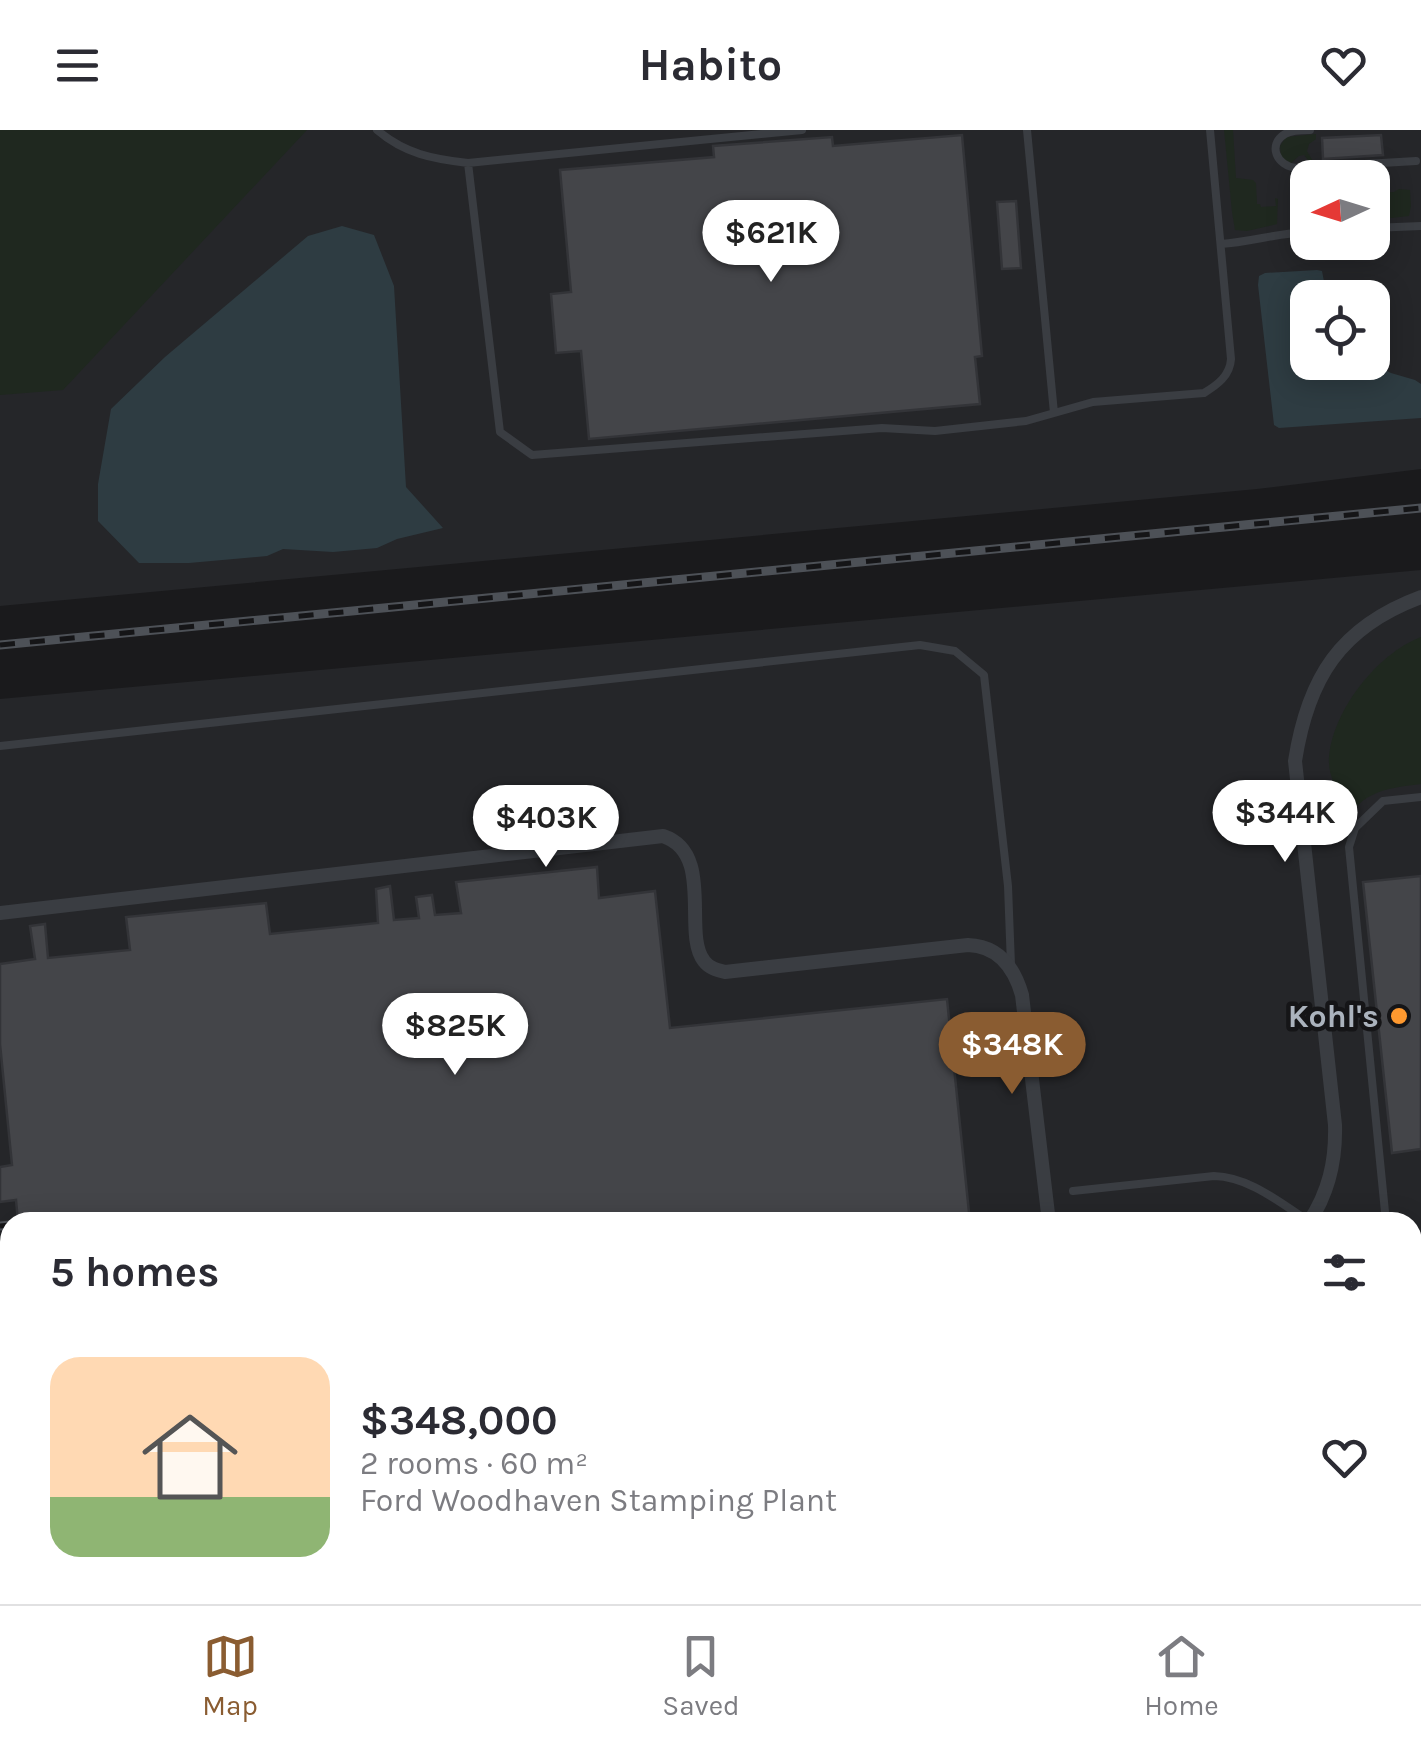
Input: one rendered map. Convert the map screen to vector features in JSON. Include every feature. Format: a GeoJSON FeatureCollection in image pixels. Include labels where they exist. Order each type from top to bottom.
{"type":"FeatureCollection","features":[{"type":"Feature","properties":{"kind":"street"},"geometry":{"type":"LineString","coordinates":[[1316,1212],[1336,1149],[1295,761],[1300,730],[1309,700],[1325,670],[1354,634],[1393,607],[1421,596]]}},
{"type":"Feature","properties":{"kind":"street"},"geometry":{"type":"LineString","coordinates":[[0,913],[662,836],[673,839],[681,848],[694,881],[698,945],[703,960],[716,970],[968,945],[993,950],[1011,969],[1022,995],[1048,1212]]}},
{"type":"Feature","properties":{"kind":"lane"},"geometry":{"type":"LineString","coordinates":[[377,130],[410,152],[430,159],[468,163],[802,130]]}},
{"type":"Feature","properties":{"kind":"lane"},"geometry":{"type":"LineString","coordinates":[[1028,130],[1054,414]]}},
{"type":"Feature","properties":{"kind":"lane"},"geometry":{"type":"LineString","coordinates":[[468,163],[500,432],[532,455],[882,428],[936,430],[1026,421],[1093,402],[1204,393],[1219,384],[1231,366],[1210,130]]}},
{"type":"Feature","properties":{"kind":"lane"},"geometry":{"type":"LineString","coordinates":[[1310,130],[1283,135],[1277,143],[1279,162],[1296,168],[1416,161]]}},
{"type":"Feature","properties":{"kind":"lane"},"geometry":{"type":"LineString","coordinates":[[1390,227],[1421,226]]}},
{"type":"Feature","properties":{"kind":"lane"},"geometry":{"type":"LineString","coordinates":[[1221,244],[1290,233]]}},
{"type":"Feature","properties":{"kind":"lane"},"geometry":{"type":"LineString","coordinates":[[0,746],[920,645],[955,651],[984,675],[1008,886],[1011,969]]}},
{"type":"Feature","properties":{"kind":"lane"},"geometry":{"type":"LineString","coordinates":[[1385,1212],[1349,847],[1355,828],[1383,801],[1421,797]]}},
{"type":"Feature","properties":{"kind":"lane"},"geometry":{"type":"LineString","coordinates":[[1073,1191],[1231,1177],[1294,1212]]}},
{"type":"Feature","properties":{"kind":"shaded area"},"geometry":{"type":"Polygon","coordinates":[[[0,130],[1421,130],[1421,469],[1257,489],[0,606],[0,130]]]}},
{"type":"Feature","properties":{"kind":"shaded area"},"geometry":{"type":"Polygon","coordinates":[[[0,130],[307,130],[63,390],[0,395],[0,130]]]}},
{"type":"Feature","properties":{"kind":"shaded area"},"geometry":{"type":"Polygon","coordinates":[[[1224,130],[1233,130],[1236,178],[1256,183],[1257,204],[1261,207],[1276,206],[1275,198],[1278,199],[1277,224],[1235,230],[1224,130]]]}},
{"type":"Feature","properties":{"kind":"shaded area"},"geometry":{"type":"Polygon","coordinates":[[[1316,134],[1307,151],[1312,160],[1304,155],[1290,160],[1290,164],[1281,156],[1280,146],[1286,137],[1316,134]]]}},
{"type":"Feature","properties":{"kind":"shaded area"},"geometry":{"type":"Polygon","coordinates":[[[1410,190],[1409,216],[1390,218],[1390,192],[1410,190]]]}},
{"type":"Feature","properties":{"kind":"shaded area"},"geometry":{"type":"Polygon","coordinates":[[[342,226],[374,235],[394,286],[406,487],[443,528],[377,548],[333,552],[283,549],[267,556],[139,563],[98,521],[98,484],[111,409],[165,357],[308,236],[342,226]]]}},
{"type":"Feature","properties":{"kind":"shaded area"},"geometry":{"type":"Polygon","coordinates":[[[1322,271],[1324,280],[1290,280],[1290,380],[1390,380],[1390,372],[1421,384],[1421,418],[1279,428],[1274,425],[1258,285],[1259,276],[1322,271]]]}},
{"type":"Feature","properties":{"kind":"shaded area"},"geometry":{"type":"Polygon","coordinates":[[[1421,570],[1421,1212],[0,1212],[0,699],[1421,570]]]}},
{"type":"Feature","properties":{"kind":"shaded area"},"geometry":{"type":"Polygon","coordinates":[[[1421,637],[1421,784],[1372,795],[1355,808],[1341,832],[1331,824],[1337,796],[1329,763],[1337,725],[1372,672],[1404,645],[1421,637]]]}},
{"type":"Feature","properties":{"kind":"building"},"geometry":{"type":"Polygon","coordinates":[[[962,135],[982,356],[975,357],[980,404],[589,439],[581,351],[556,353],[551,294],[571,292],[560,170],[714,157],[713,146],[832,137],[833,146],[962,135]]]}},
{"type":"Feature","properties":{"kind":"building"},"geometry":{"type":"Polygon","coordinates":[[[1381,135],[1383,155],[1323,159],[1322,138],[1381,135]]]}},
{"type":"Feature","properties":{"kind":"building"},"geometry":{"type":"Polygon","coordinates":[[[1016,201],[1021,268],[1002,269],[997,202],[1016,201]]]}},
{"type":"Feature","properties":{"kind":"building"},"geometry":{"type":"Polygon","coordinates":[[[597,867],[599,898],[655,891],[670,1028],[947,999],[969,1212],[17,1212],[16,1200],[0,1202],[0,1167],[12,1165],[0,1044],[0,964],[35,959],[30,926],[45,924],[48,958],[130,950],[126,917],[266,903],[270,934],[378,923],[376,889],[390,886],[394,920],[419,918],[416,897],[432,895],[435,915],[461,913],[456,882],[597,867]]]}},
{"type":"Feature","properties":{"kind":"building","name":"Kohl's"},"geometry":{"type":"Polygon","coordinates":[[[1421,876],[1421,1149],[1392,1153],[1363,882],[1421,876]]]}},
{"type":"Feature","properties":{"kind":"railway"},"geometry":{"type":"LineString","coordinates":[[0,645],[1421,508]]}},
{"type":"Feature","properties":{"kind":"place","name":"Kohl's"},"geometry":{"type":"Point","coordinates":[1399,1016]}}]}
